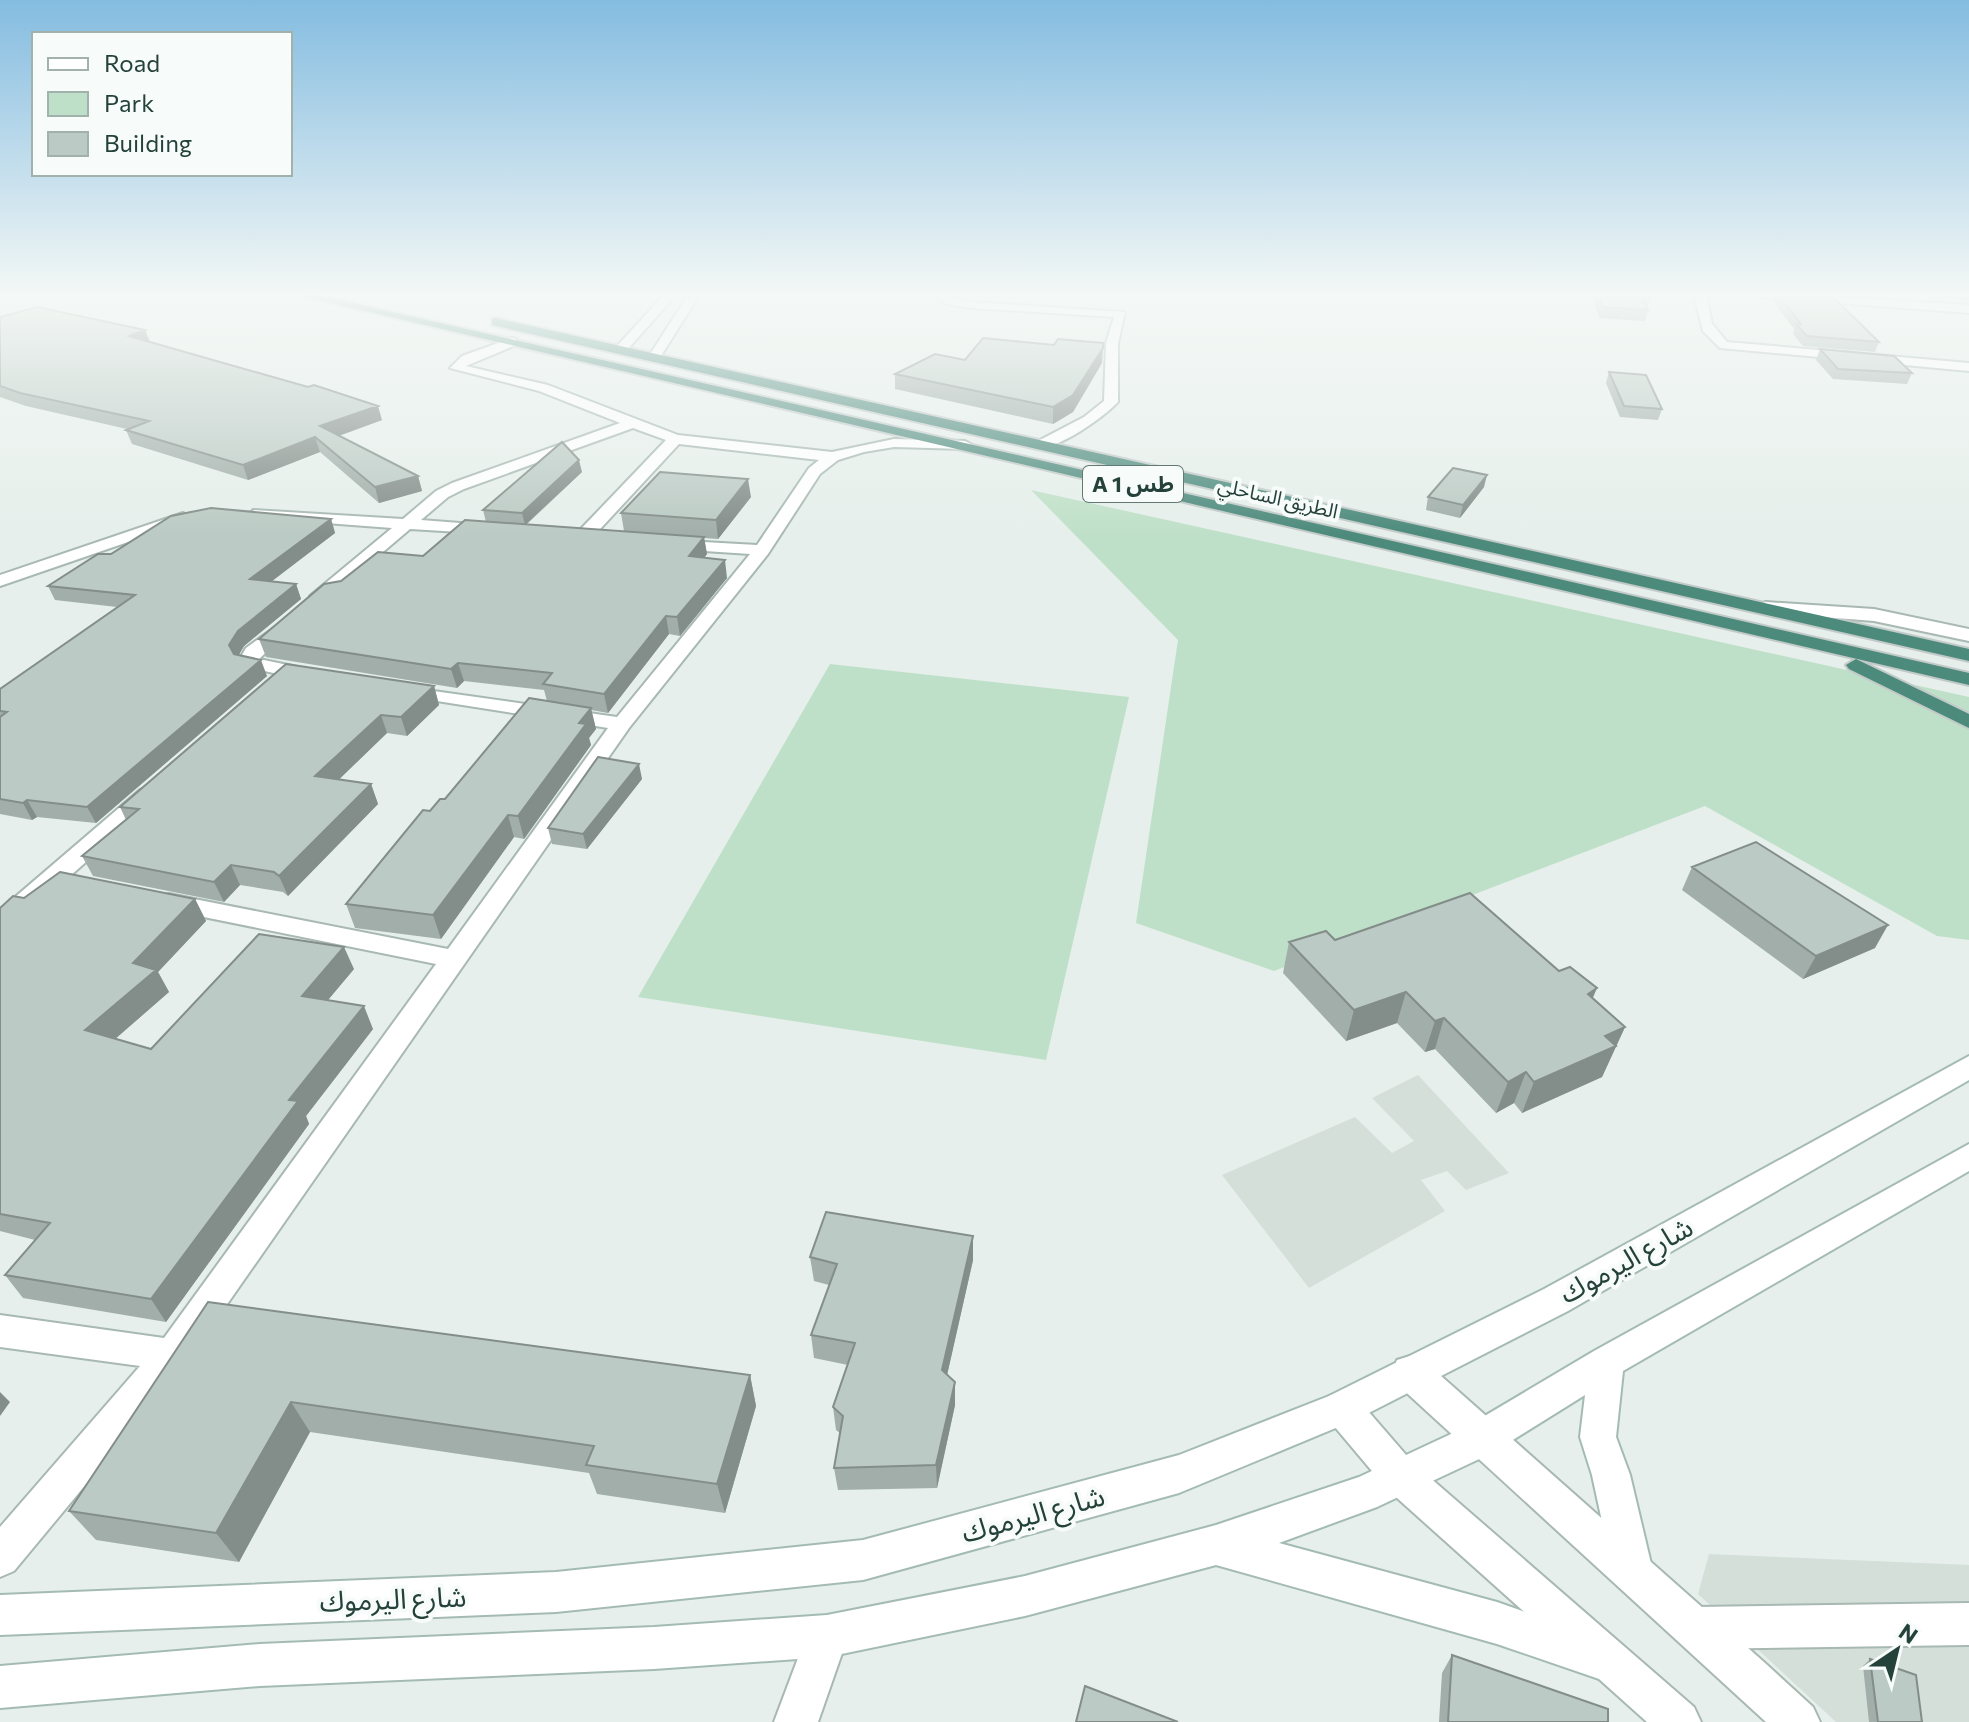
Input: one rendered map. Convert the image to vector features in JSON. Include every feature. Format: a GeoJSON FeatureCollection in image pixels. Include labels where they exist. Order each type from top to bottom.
{"type":"FeatureCollection","features":[{"type":"Feature","properties":{"kind":"highway","name":"الطريق الساحلي"},"geometry":{"type":"LineString","coordinates":[[654,374],[1969,679]]}},
{"type":"Feature","properties":{"kind":"highway","name":"الطريق الساحلي"},"geometry":{"type":"LineString","coordinates":[[736,374],[1969,655]]}},
{"type":"Feature","properties":{"kind":"highway"},"geometry":{"type":"LineString","coordinates":[[1767,633],[1886,678],[1969,722]]}},
{"type":"Feature","properties":{"kind":"street"},"geometry":{"type":"LineString","coordinates":[[484,374],[543,388],[675,439],[833,457],[894,443],[965,445]]}},
{"type":"Feature","properties":{"kind":"street"},"geometry":{"type":"LineString","coordinates":[[1043,444],[1089,420],[1111,402],[1111,374]]}},
{"type":"Feature","properties":{"kind":"street"},"geometry":{"type":"LineString","coordinates":[[333,679],[254,665],[248,662],[249,657],[442,494],[630,424]]}},
{"type":"Feature","properties":{"kind":"street"},"geometry":{"type":"LineString","coordinates":[[613,539],[575,536],[675,439]]}},
{"type":"Feature","properties":{"kind":"street"},"geometry":{"type":"LineString","coordinates":[[0,1557],[172,1355],[622,724],[762,550],[814,471],[833,457]]}},
{"type":"Feature","properties":{"kind":"street"},"geometry":{"type":"LineString","coordinates":[[235,512],[507,532]]}},
{"type":"Feature","properties":{"kind":"street"},"geometry":{"type":"LineString","coordinates":[[0,581],[152,527],[203,515]]}},
{"type":"Feature","properties":{"kind":"street"},"geometry":{"type":"LineString","coordinates":[[657,542],[762,550]]}},
{"type":"Feature","properties":{"kind":"street"},"geometry":{"type":"LineString","coordinates":[[1766,608],[1874,615],[1969,635]]}},
{"type":"Feature","properties":{"kind":"street"},"geometry":{"type":"LineString","coordinates":[[264,692],[288,672]]}},
{"type":"Feature","properties":{"kind":"street"},"geometry":{"type":"LineString","coordinates":[[379,686],[622,724]]}},
{"type":"Feature","properties":{"kind":"street"},"geometry":{"type":"LineString","coordinates":[[0,924],[170,775]]}},
{"type":"Feature","properties":{"kind":"street"},"geometry":{"type":"LineString","coordinates":[[53,879],[84,885]]}},
{"type":"Feature","properties":{"kind":"street"},"geometry":{"type":"LineString","coordinates":[[145,898],[454,959]]}},
{"type":"Feature","properties":{"kind":"street","name":"شارع اليرموك"},"geometry":{"type":"LineString","coordinates":[[0,1615],[556,1592],[863,1560],[1179,1474],[1342,1408],[1556,1300],[1969,1067]]}},
{"type":"Feature","properties":{"kind":"street"},"geometry":{"type":"LineString","coordinates":[[0,1687],[260,1665],[654,1648],[827,1636],[1025,1596],[1216,1545],[1364,1494],[1479,1440],[1606,1362],[1969,1156]]}},
{"type":"Feature","properties":{"kind":"street"},"geometry":{"type":"LineString","coordinates":[[0,1331],[172,1355]]}},
{"type":"Feature","properties":{"kind":"street"},"geometry":{"type":"LineString","coordinates":[[1606,1362],[1598,1437],[1611,1475],[1633,1572]]}},
{"type":"Feature","properties":{"kind":"street"},"geometry":{"type":"LineString","coordinates":[[1410,1372],[1479,1440],[1697,1628],[1798,1722]]}},
{"type":"Feature","properties":{"kind":"street"},"geometry":{"type":"LineString","coordinates":[[1342,1408],[1400,1476],[1679,1722]]}},
{"type":"Feature","properties":{"kind":"street"},"geometry":{"type":"LineString","coordinates":[[1216,1545],[1497,1623],[1608,1661]]}},
{"type":"Feature","properties":{"kind":"street"},"geometry":{"type":"LineString","coordinates":[[1697,1628],[1969,1624]]}},
{"type":"Feature","properties":{"kind":"street"},"geometry":{"type":"LineString","coordinates":[[796,1722],[827,1636]]}},
{"type":"Feature","properties":{"kind":"shaded area"},"geometry":{"type":"Polygon","coordinates":[[[1418,1075],[1509,1173],[1466,1190],[1447,1171],[1421,1180],[1445,1211],[1309,1288],[1222,1175],[1355,1117],[1392,1153],[1414,1141],[1372,1098],[1418,1075]]]}},
{"type":"Feature","properties":{"kind":"shaded area"},"geometry":{"type":"Polygon","coordinates":[[[1709,1554],[1969,1565],[1969,1722],[1836,1722],[1698,1594],[1709,1554]]]}},
{"type":"Feature","properties":{"kind":"green space"},"geometry":{"type":"Polygon","coordinates":[[[1031,490],[1969,697],[1969,940],[1937,936],[1705,806],[1274,971],[1136,923],[1178,640],[1031,490]]]}},
{"type":"Feature","properties":{"kind":"green space"},"geometry":{"type":"Polygon","coordinates":[[[830,664],[1129,697],[1046,1060],[638,997],[830,664]]]}},
{"type":"Feature","properties":{"kind":"building"},"geometry":{"type":"Polygon","coordinates":[[[0,374],[264,374],[308,387],[314,385],[378,406],[320,426],[418,476],[375,487],[315,437],[243,465],[126,430],[149,421],[0,386],[0,374]]]}},
{"type":"Feature","properties":{"kind":"building"},"geometry":{"type":"Polygon","coordinates":[[[897,374],[1086,374],[1073,395],[1053,407],[897,374]]]}},
{"type":"Feature","properties":{"kind":"building"},"geometry":{"type":"Polygon","coordinates":[[[1610,374],[1646,375],[1662,409],[1624,406],[1610,374]]]}},
{"type":"Feature","properties":{"kind":"building"},"geometry":{"type":"Polygon","coordinates":[[[562,442],[579,460],[522,513],[483,510],[562,442]]]}},
{"type":"Feature","properties":{"kind":"building"},"geometry":{"type":"Polygon","coordinates":[[[1453,468],[1487,475],[1463,505],[1428,497],[1453,468]]]}},
{"type":"Feature","properties":{"kind":"building"},"geometry":{"type":"Polygon","coordinates":[[[660,472],[748,479],[716,520],[621,513],[660,472]]]}},
{"type":"Feature","properties":{"kind":"building"},"geometry":{"type":"Polygon","coordinates":[[[211,508],[331,519],[250,579],[296,584],[238,631],[229,645],[234,654],[261,660],[87,807],[0,799],[0,717],[7,712],[0,711],[0,689],[135,595],[48,586],[98,554],[111,554],[171,516],[211,508]]]}},
{"type":"Feature","properties":{"kind":"building"},"geometry":{"type":"Polygon","coordinates":[[[465,520],[704,537],[689,556],[725,560],[677,617],[666,616],[604,694],[543,684],[552,673],[458,663],[451,669],[259,639],[324,584],[341,581],[378,552],[423,556],[465,520]]]}},
{"type":"Feature","properties":{"kind":"building"},"geometry":{"type":"Polygon","coordinates":[[[286,664],[434,686],[401,717],[381,715],[315,776],[371,784],[279,876],[274,872],[231,865],[214,882],[82,856],[139,809],[120,807],[286,664]]]}},
{"type":"Feature","properties":{"kind":"building"},"geometry":{"type":"Polygon","coordinates":[[[529,698],[591,708],[579,723],[586,724],[518,816],[508,815],[433,915],[346,904],[423,810],[430,811],[440,799],[445,799],[529,698]]]}},
{"type":"Feature","properties":{"kind":"building"},"geometry":{"type":"Polygon","coordinates":[[[598,757],[639,764],[583,834],[548,828],[598,757]]]}},
{"type":"Feature","properties":{"kind":"building"},"geometry":{"type":"Polygon","coordinates":[[[1756,842],[1888,925],[1816,956],[1692,867],[1756,842]]]}},
{"type":"Feature","properties":{"kind":"building"},"geometry":{"type":"Polygon","coordinates":[[[60,872],[195,899],[133,963],[156,970],[85,1030],[151,1049],[259,934],[344,947],[302,996],[364,1006],[289,1100],[298,1101],[151,1299],[5,1275],[50,1223],[0,1214],[0,908],[13,896],[24,898],[60,872]]]}},
{"type":"Feature","properties":{"kind":"building"},"geometry":{"type":"Polygon","coordinates":[[[1470,893],[1559,971],[1570,967],[1597,988],[1588,994],[1625,1027],[1605,1036],[1616,1046],[1534,1082],[1526,1072],[1508,1082],[1444,1018],[1435,1021],[1406,992],[1354,1010],[1289,942],[1326,931],[1335,940],[1470,893]]]}},
{"type":"Feature","properties":{"kind":"building"},"geometry":{"type":"Polygon","coordinates":[[[826,1212],[973,1236],[942,1370],[955,1382],[936,1465],[834,1468],[843,1416],[833,1407],[855,1343],[811,1335],[837,1264],[810,1257],[826,1212]]]}},
{"type":"Feature","properties":{"kind":"building"},"geometry":{"type":"Polygon","coordinates":[[[208,1302],[750,1375],[717,1484],[586,1465],[594,1446],[291,1402],[216,1533],[69,1511],[208,1302]]]}},
{"type":"Feature","properties":{"kind":"building"},"geometry":{"type":"Polygon","coordinates":[[[1452,1655],[1608,1709],[1608,1722],[1448,1722],[1452,1655]]]}},
{"type":"Feature","properties":{"kind":"building"},"geometry":{"type":"Polygon","coordinates":[[[1870,1659],[1916,1675],[1922,1722],[1878,1722],[1870,1659]]]}},
{"type":"Feature","properties":{"kind":"building"},"geometry":{"type":"Polygon","coordinates":[[[1085,1686],[1178,1722],[1076,1722],[1085,1686]]]}}]}
